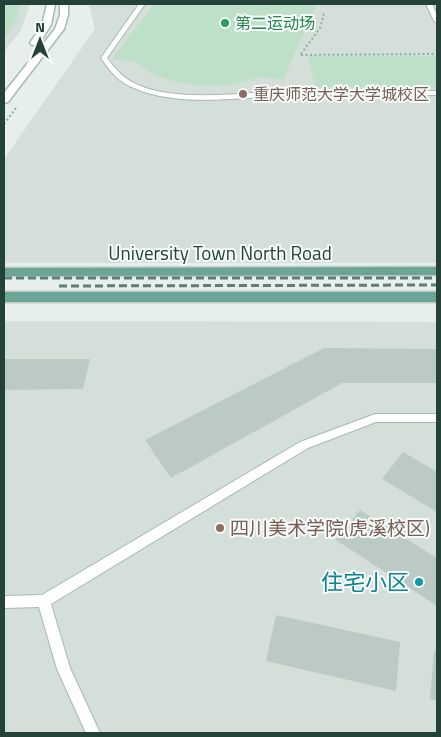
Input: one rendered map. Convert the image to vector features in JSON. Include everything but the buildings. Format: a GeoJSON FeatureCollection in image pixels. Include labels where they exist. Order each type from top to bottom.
{"type":"FeatureCollection","features":[{"type":"Feature","properties":{"kind":"main road","name":"University Town North Road"},"geometry":{"type":"LineString","coordinates":[[4,272],[437,271]]}},
{"type":"Feature","properties":{"kind":"main road"},"geometry":{"type":"LineString","coordinates":[[4,297],[437,297]]}},
{"type":"Feature","properties":{"kind":"street"},"geometry":{"type":"LineString","coordinates":[[28,52],[46,28],[51,14],[51,4]]}},
{"type":"Feature","properties":{"kind":"street"},"geometry":{"type":"LineString","coordinates":[[6,94],[59,29],[64,14],[64,4]]}},
{"type":"Feature","properties":{"kind":"lane"},"geometry":{"type":"LineString","coordinates":[[142,4],[104,58],[109,70],[139,88],[180,97],[234,98],[287,93],[437,93]]}},
{"type":"Feature","properties":{"kind":"lane"},"geometry":{"type":"LineString","coordinates":[[429,4],[437,21]]}},
{"type":"Feature","properties":{"kind":"lane"},"geometry":{"type":"LineString","coordinates":[[4,602],[44,602],[304,445],[374,418],[437,418]]}},
{"type":"Feature","properties":{"kind":"lane"},"geometry":{"type":"LineString","coordinates":[[44,602],[64,669],[93,733]]}},
{"type":"Feature","properties":{"kind":"path"},"geometry":{"type":"LineString","coordinates":[[324,13],[320,28],[301,55],[437,54]]}},
{"type":"Feature","properties":{"kind":"shaded area"},"geometry":{"type":"Polygon","coordinates":[[[4,4],[28,4],[29,7],[21,30],[4,52],[4,4]]]}},
{"type":"Feature","properties":{"kind":"shaded area","name":"重庆师范大学大学城校区"},"geometry":{"type":"Polygon","coordinates":[[[89,4],[437,4],[437,263],[4,263],[4,159],[95,29],[89,4]]]}},
{"type":"Feature","properties":{"kind":"shaded area","name":"四川美术学院(虎溪校区)"},"geometry":{"type":"Polygon","coordinates":[[[4,321],[437,322],[437,733],[4,733],[4,321]]]}},
{"type":"Feature","properties":{"kind":"green space"},"geometry":{"type":"Polygon","coordinates":[[[4,4],[18,4],[19,9],[15,22],[4,38],[4,4]]]}},
{"type":"Feature","properties":{"kind":"green space"},"geometry":{"type":"Polygon","coordinates":[[[154,4],[317,4],[283,80],[260,77],[230,85],[200,86],[172,81],[150,73],[136,62],[112,59],[154,4]]]}},
{"type":"Feature","properties":{"kind":"green space"},"geometry":{"type":"Polygon","coordinates":[[[308,56],[437,56],[437,87],[315,87],[308,56]]]}},
{"type":"Feature","properties":{"kind":"railway"},"geometry":{"type":"LineString","coordinates":[[4,278],[437,278]]}},
{"type":"Feature","properties":{"kind":"railway"},"geometry":{"type":"LineString","coordinates":[[59,286],[437,285]]}},
{"type":"Feature","properties":{"kind":"place","name":"第二运动场"},"geometry":{"type":"Point","coordinates":[225,23]}},
{"type":"Feature","properties":{"kind":"place","name":"重庆师范大学大学城校区"},"geometry":{"type":"Point","coordinates":[243,94]}},
{"type":"Feature","properties":{"kind":"place","name":"四川美术学院(虎溪校区)"},"geometry":{"type":"Point","coordinates":[220,528]}},
{"type":"Feature","properties":{"kind":"place","name":"住宅小区"},"geometry":{"type":"Point","coordinates":[419,582]}}]}
